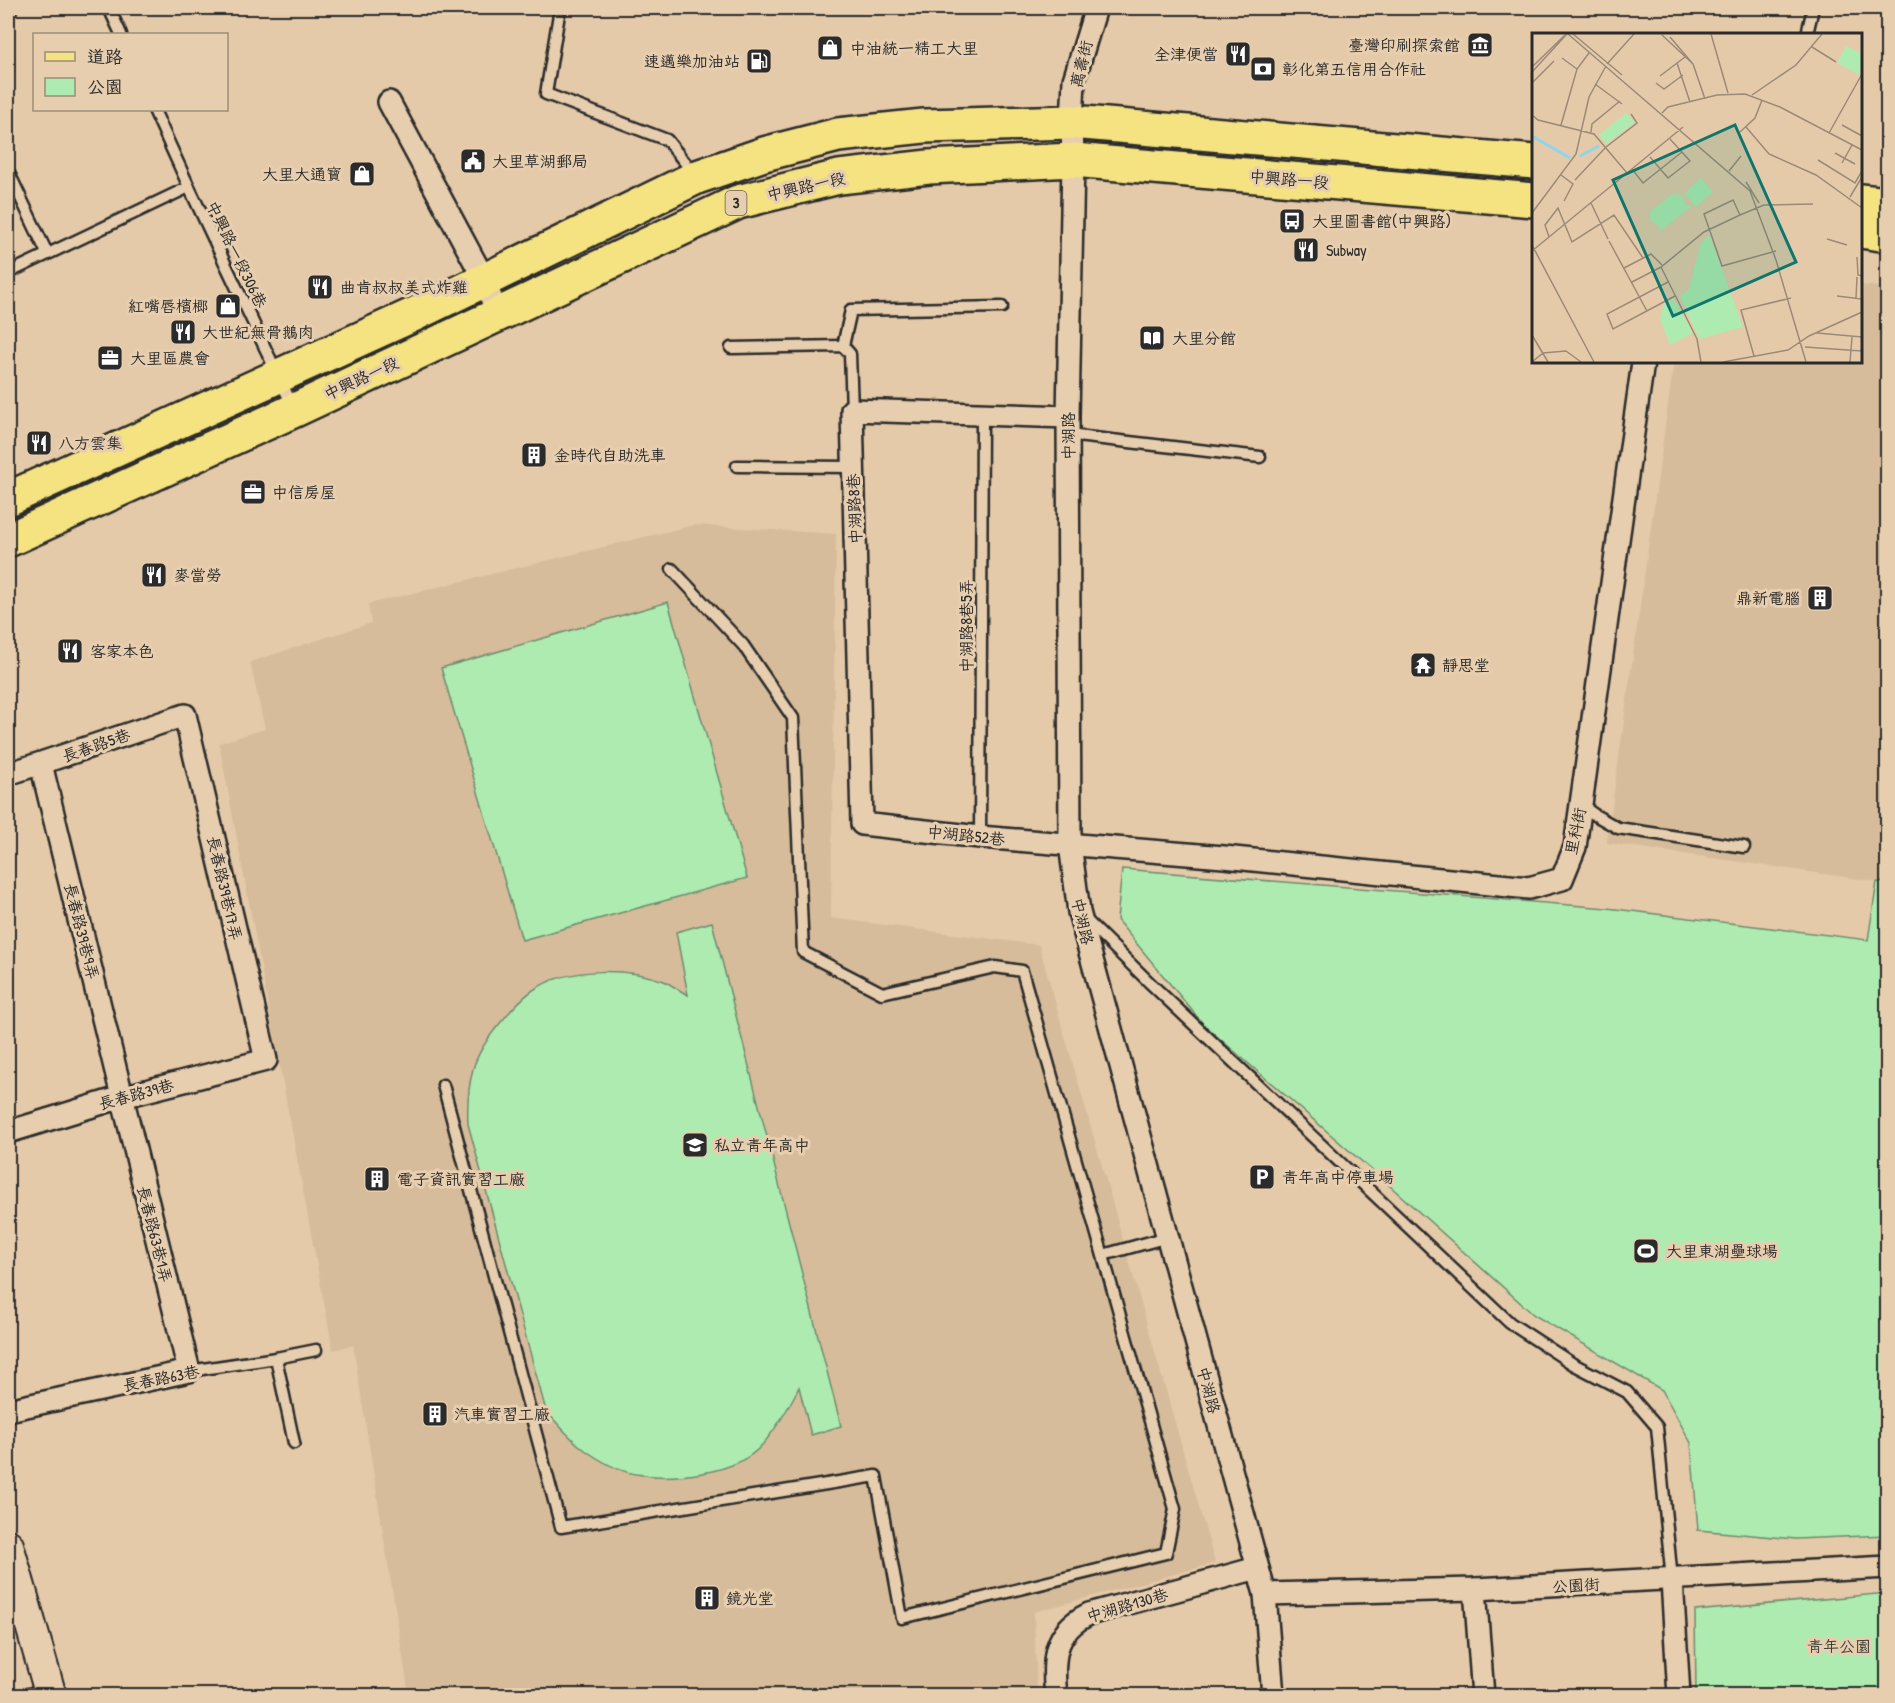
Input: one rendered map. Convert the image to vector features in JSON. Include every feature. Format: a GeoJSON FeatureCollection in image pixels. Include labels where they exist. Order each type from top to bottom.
{"type":"FeatureCollection","features":[{"type":"Feature","properties":{"kind":"main road","name":"3"},"geometry":{"type":"LineString","coordinates":[[8,499],[485,281],[698,177],[764,154],[838,135],[924,126],[1072,122],[1532,162]]}},
{"type":"Feature","properties":{"kind":"main road","name":"中興路一段"},"geometry":{"type":"LineString","coordinates":[[8,540],[295,410],[738,202],[839,177],[929,167],[1073,160],[1532,201]]}},
{"type":"Feature","properties":{"kind":"main road"},"geometry":{"type":"LineString","coordinates":[[1862,201],[1887,204]]}},
{"type":"Feature","properties":{"kind":"main road"},"geometry":{"type":"LineString","coordinates":[[1862,231],[1887,235]]}},
{"type":"Feature","properties":{"kind":"street","name":"萬壽街"},"geometry":{"type":"LineString","coordinates":[[1072,122],[1074,80],[1096,8]]}},
{"type":"Feature","properties":{"kind":"street"},"geometry":{"type":"LineString","coordinates":[[389,102],[485,281],[497,314]]}},
{"type":"Feature","properties":{"kind":"street","name":"中湖路"},"geometry":{"type":"LineString","coordinates":[[1072,122],[1068,426],[1070,844],[1079,912],[1265,1594],[1273,1695]]}},
{"type":"Feature","properties":{"kind":"street","name":"里科街"},"geometry":{"type":"LineString","coordinates":[[1070,844],[1529,888],[1562,879],[1575,847],[1643,363]]}},
{"type":"Feature","properties":{"kind":"street"},"geometry":{"type":"LineString","coordinates":[[852,410],[982,415],[1068,426]]}},
{"type":"Feature","properties":{"kind":"street","name":"中湖路8巷"},"geometry":{"type":"LineString","coordinates":[[852,410],[862,824]]}},
{"type":"Feature","properties":{"kind":"street","name":"長春路5巷"},"geometry":{"type":"LineString","coordinates":[[8,774],[185,715]]}},
{"type":"Feature","properties":{"kind":"street","name":"長春路39巷17弄"},"geometry":{"type":"LineString","coordinates":[[185,715],[266,1060]]}},
{"type":"Feature","properties":{"kind":"street","name":"長春路39巷9弄"},"geometry":{"type":"LineString","coordinates":[[41,764],[122,1097]]}},
{"type":"Feature","properties":{"kind":"street","name":"中湖路52巷"},"geometry":{"type":"LineString","coordinates":[[862,824],[1070,844]]}},
{"type":"Feature","properties":{"kind":"street","name":"長春路39巷"},"geometry":{"type":"LineString","coordinates":[[8,1132],[122,1097],[266,1060]]}},
{"type":"Feature","properties":{"kind":"street","name":"長春路63巷1弄"},"geometry":{"type":"LineString","coordinates":[[122,1097],[189,1371]]}},
{"type":"Feature","properties":{"kind":"street","name":"長春路63巷"},"geometry":{"type":"LineString","coordinates":[[8,1410],[189,1371]]}},
{"type":"Feature","properties":{"kind":"street"},"geometry":{"type":"LineString","coordinates":[[8,1545],[40,1693]]}},
{"type":"Feature","properties":{"kind":"street","name":"公園街"},"geometry":{"type":"LineString","coordinates":[[1265,1594],[1475,1589],[1887,1567]]}},
{"type":"Feature","properties":{"kind":"street","name":"中湖路130巷"},"geometry":{"type":"LineString","coordinates":[[1056,1695],[1053,1668],[1065,1631],[1074,1621],[1089,1614],[1257,1568]]}},
{"type":"Feature","properties":{"kind":"street"},"geometry":{"type":"LineString","coordinates":[[1672,1580],[1679,1695]]}},
{"type":"Feature","properties":{"kind":"street"},"geometry":{"type":"LineString","coordinates":[[1475,1589],[1483,1695]]}},
{"type":"Feature","properties":{"kind":"lane"},"geometry":{"type":"LineString","coordinates":[[109,8],[121,33]]}},
{"type":"Feature","properties":{"kind":"lane"},"geometry":{"type":"LineString","coordinates":[[560,8],[546,94],[667,140],[698,177]]}},
{"type":"Feature","properties":{"kind":"lane"},"geometry":{"type":"LineString","coordinates":[[1807,33],[1813,8]]}},
{"type":"Feature","properties":{"kind":"lane","name":"中興路一段306巷"},"geometry":{"type":"LineString","coordinates":[[154,111],[295,410]]}},
{"type":"Feature","properties":{"kind":"lane"},"geometry":{"type":"LineString","coordinates":[[8,171],[48,253]]}},
{"type":"Feature","properties":{"kind":"lane"},"geometry":{"type":"LineString","coordinates":[[8,273],[189,187]]}},
{"type":"Feature","properties":{"kind":"lane"},"geometry":{"type":"LineString","coordinates":[[843,346],[851,310],[1002,307]]}},
{"type":"Feature","properties":{"kind":"lane"},"geometry":{"type":"LineString","coordinates":[[731,348],[843,346],[850,354],[852,410]]}},
{"type":"Feature","properties":{"kind":"lane","name":"中湖路8巷5弄"},"geometry":{"type":"LineString","coordinates":[[980,837],[982,415]]}},
{"type":"Feature","properties":{"kind":"lane"},"geometry":{"type":"LineString","coordinates":[[1068,426],[1260,457]]}},
{"type":"Feature","properties":{"kind":"lane"},"geometry":{"type":"LineString","coordinates":[[737,466],[853,467]]}},
{"type":"Feature","properties":{"kind":"lane"},"geometry":{"type":"LineString","coordinates":[[443,1085],[561,1527],[876,1476],[902,1618],[1166,1553],[1175,1509],[1022,971],[994,967],[882,993],[803,952],[793,718],[743,645],[672,569]]}},
{"type":"Feature","properties":{"kind":"lane"},"geometry":{"type":"LineString","coordinates":[[1581,804],[1618,828],[1744,847]]}},
{"type":"Feature","properties":{"kind":"lane"},"geometry":{"type":"LineString","coordinates":[[1079,912],[1150,983],[1510,1323],[1573,1364],[1627,1392],[1657,1427],[1672,1580]]}},
{"type":"Feature","properties":{"kind":"lane"},"geometry":{"type":"LineString","coordinates":[[1103,1256],[1168,1237]]}},
{"type":"Feature","properties":{"kind":"lane","name":"長春路63巷"},"geometry":{"type":"LineString","coordinates":[[189,1371],[316,1350]]}},
{"type":"Feature","properties":{"kind":"lane"},"geometry":{"type":"LineString","coordinates":[[276,1358],[294,1443]]}},
{"type":"Feature","properties":{"kind":"shaded area","name":"鼎新電腦"},"geometry":{"type":"Polygon","coordinates":[[[1862,285],[1887,288],[1887,883],[1607,843],[1674,363],[1862,363],[1862,285]]]}},
{"type":"Feature","properties":{"kind":"shaded area","name":"私立青年高中"},"geometry":{"type":"Polygon","coordinates":[[[694,525],[836,534],[831,918],[1039,945],[1215,1563],[1034,1612],[1037,1695],[409,1695],[353,1345],[333,1350],[219,743],[265,729],[250,662],[371,623],[368,604],[694,525]]]}},
{"type":"Feature","properties":{"kind":"green space"},"geometry":{"type":"Polygon","coordinates":[[[668,602],[747,878],[522,940],[441,668],[668,602]]]}},
{"type":"Feature","properties":{"kind":"green space","name":"大里東湖壘球場"},"geometry":{"type":"Polygon","coordinates":[[[1122,869],[1607,908],[1868,940],[1877,882],[1887,883],[1887,1535],[1796,1539],[1698,1530],[1691,1443],[1662,1390],[1534,1315],[1390,1186],[1204,1025],[1117,920],[1122,869]]]}},
{"type":"Feature","properties":{"kind":"green space"},"geometry":{"type":"Polygon","coordinates":[[[712,922],[841,1426],[811,1435],[799,1387],[782,1417],[762,1445],[751,1455],[720,1469],[703,1473],[650,1476],[622,1470],[596,1458],[569,1436],[546,1411],[468,1124],[469,1090],[475,1063],[493,1032],[523,998],[552,980],[583,973],[617,972],[664,981],[688,995],[676,932],[712,922]]]}},
{"type":"Feature","properties":{"kind":"green space","name":"青年公園"},"geometry":{"type":"Polygon","coordinates":[[[1887,1593],[1887,1695],[1696,1695],[1695,1611],[1887,1593]]]}},
{"type":"Feature","properties":{"kind":"place","name":"臺灣印刷探索館"},"geometry":{"type":"Point","coordinates":[1480,45]}},
{"type":"Feature","properties":{"kind":"place","name":"中油統一精工大里"},"geometry":{"type":"Point","coordinates":[830,48]}},
{"type":"Feature","properties":{"kind":"place","name":"全津便當"},"geometry":{"type":"Point","coordinates":[1238,54]}},
{"type":"Feature","properties":{"kind":"place","name":"速邁樂加油站"},"geometry":{"type":"Point","coordinates":[759,61]}},
{"type":"Feature","properties":{"kind":"place","name":"彰化第五信用合作社"},"geometry":{"type":"Point","coordinates":[1263,69]}},
{"type":"Feature","properties":{"kind":"place","name":"大里草湖郵局"},"geometry":{"type":"Point","coordinates":[473,161]}},
{"type":"Feature","properties":{"kind":"place","name":"大里大通寶"},"geometry":{"type":"Point","coordinates":[362,174]}},
{"type":"Feature","properties":{"kind":"place","name":"大里圖書館(中興路)"},"geometry":{"type":"Point","coordinates":[1292,221]}},
{"type":"Feature","properties":{"kind":"place","name":"Subway"},"geometry":{"type":"Point","coordinates":[1306,250]}},
{"type":"Feature","properties":{"kind":"place","name":"曲肯叔叔美式炸雞"},"geometry":{"type":"Point","coordinates":[320,287]}},
{"type":"Feature","properties":{"kind":"place","name":"紅嘴唇檳榔"},"geometry":{"type":"Point","coordinates":[228,306]}},
{"type":"Feature","properties":{"kind":"place","name":"大世紀無骨鵝肉"},"geometry":{"type":"Point","coordinates":[183,332]}},
{"type":"Feature","properties":{"kind":"place","name":"大里分館"},"geometry":{"type":"Point","coordinates":[1152,338]}},
{"type":"Feature","properties":{"kind":"place","name":"大里區農會"},"geometry":{"type":"Point","coordinates":[110,358]}},
{"type":"Feature","properties":{"kind":"place","name":"八方雲集"},"geometry":{"type":"Point","coordinates":[39,443]}},
{"type":"Feature","properties":{"kind":"place","name":"金時代自助洗車"},"geometry":{"type":"Point","coordinates":[534,455]}},
{"type":"Feature","properties":{"kind":"place","name":"中信房屋"},"geometry":{"type":"Point","coordinates":[253,492]}},
{"type":"Feature","properties":{"kind":"place","name":"麥當勞"},"geometry":{"type":"Point","coordinates":[154,575]}},
{"type":"Feature","properties":{"kind":"place","name":"鼎新電腦"},"geometry":{"type":"Point","coordinates":[1820,598]}},
{"type":"Feature","properties":{"kind":"place","name":"客家本色"},"geometry":{"type":"Point","coordinates":[70,651]}},
{"type":"Feature","properties":{"kind":"place","name":"靜思堂"},"geometry":{"type":"Point","coordinates":[1423,665]}},
{"type":"Feature","properties":{"kind":"place","name":"私立青年高中"},"geometry":{"type":"Point","coordinates":[695,1145]}},
{"type":"Feature","properties":{"kind":"place","name":"青年高中停車場"},"geometry":{"type":"Point","coordinates":[1262,1177]}},
{"type":"Feature","properties":{"kind":"place","name":"電子資訊實習工廠"},"geometry":{"type":"Point","coordinates":[377,1179]}},
{"type":"Feature","properties":{"kind":"place","name":"大里東湖壘球場"},"geometry":{"type":"Point","coordinates":[1646,1251]}},
{"type":"Feature","properties":{"kind":"place","name":"汽車實習工廠"},"geometry":{"type":"Point","coordinates":[435,1414]}},
{"type":"Feature","properties":{"kind":"place","name":"鏡光堂"},"geometry":{"type":"Point","coordinates":[707,1598]}}]}
